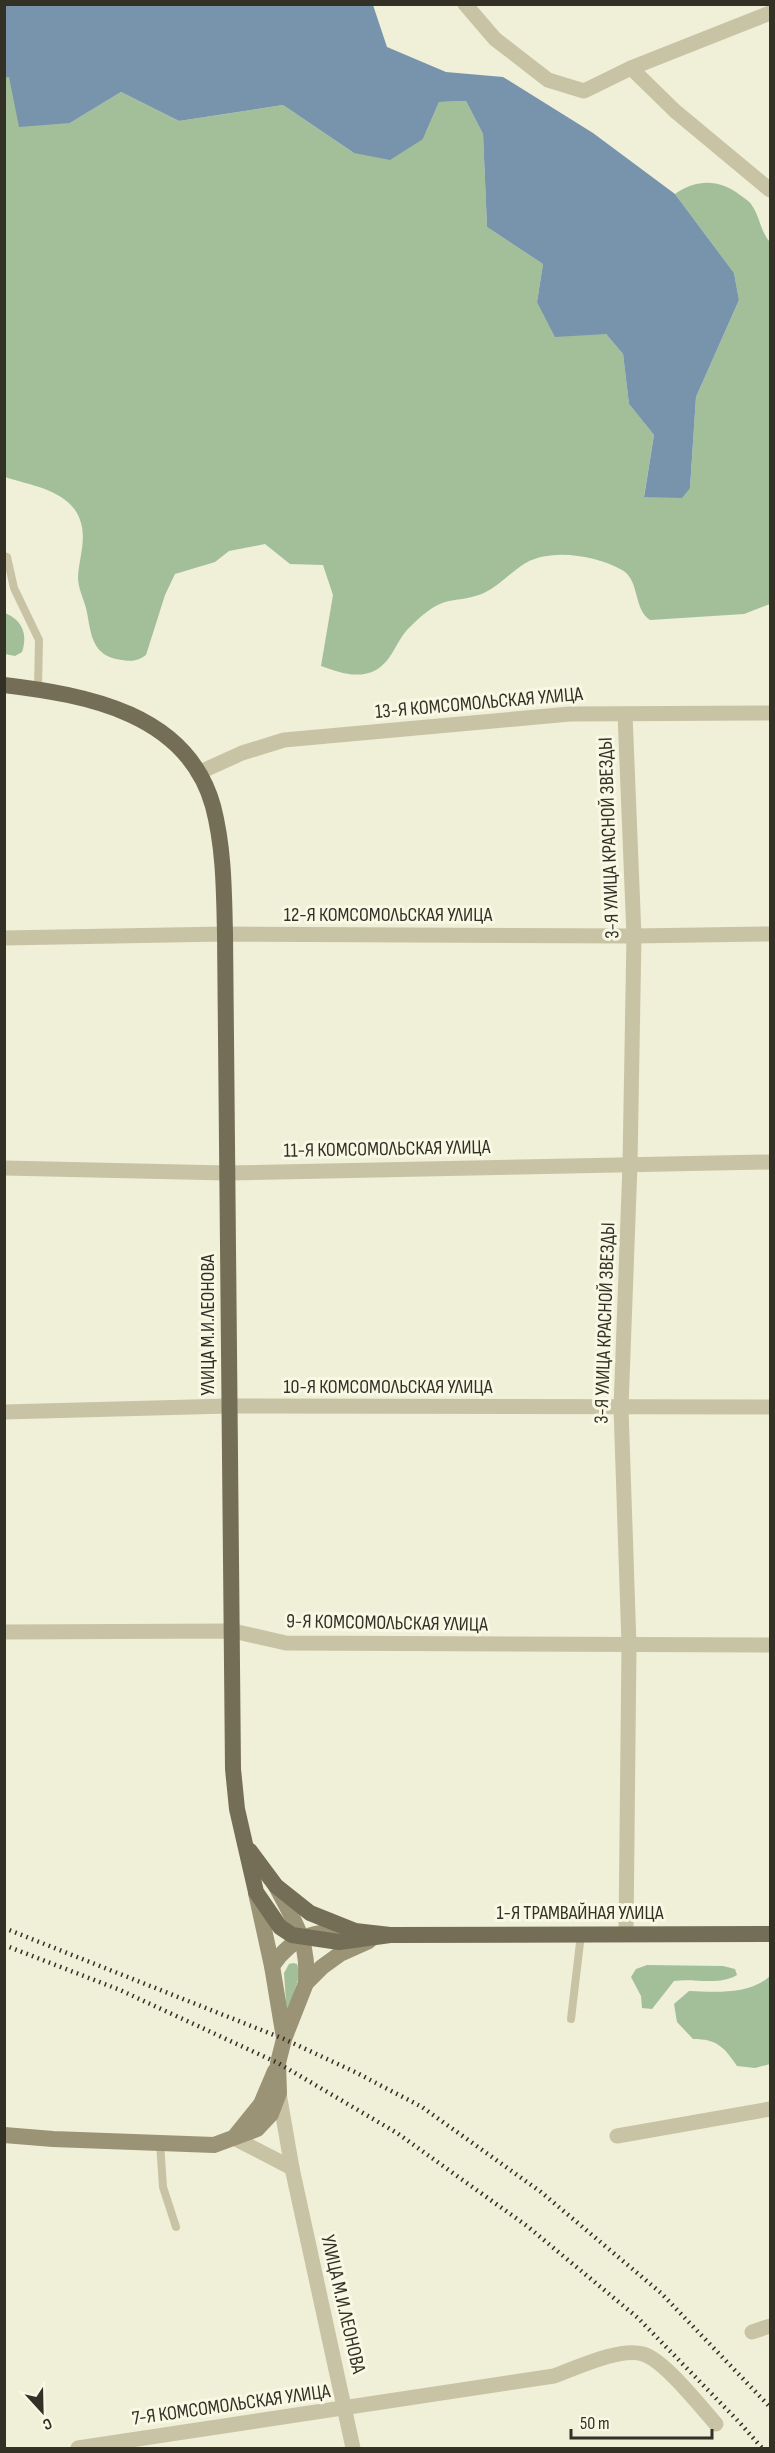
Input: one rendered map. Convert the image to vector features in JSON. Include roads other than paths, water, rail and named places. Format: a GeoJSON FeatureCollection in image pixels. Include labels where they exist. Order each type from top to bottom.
{"type":"FeatureCollection","features":[{"type":"Feature","properties":{"kind":"main road"},"geometry":{"type":"LineString","coordinates":[[4,685],[38,689],[94,701],[130,713],[158,729],[182,751],[198,773]]}},
{"type":"Feature","properties":{"kind":"main road","name":"УЛИЦА М.И.ЛЕОНОВА"},"geometry":{"type":"LineString","coordinates":[[198,773],[212,804],[219,836],[225,934],[233,1631],[232,1769],[237,1809],[256,1892]]}},
{"type":"Feature","properties":{"kind":"main road"},"geometry":{"type":"LineString","coordinates":[[246,1845],[276,1886],[302,1937],[307,1961],[306,1983]]}},
{"type":"Feature","properties":{"kind":"main road"},"geometry":{"type":"LineString","coordinates":[[276,1886],[310,1913],[355,1931]]}},
{"type":"Feature","properties":{"kind":"main road"},"geometry":{"type":"LineString","coordinates":[[256,1892],[280,1927],[292,1935],[339,1942],[390,1935]]}},
{"type":"Feature","properties":{"kind":"main road"},"geometry":{"type":"LineString","coordinates":[[256,1892],[272,1966],[284,2039]]}},
{"type":"Feature","properties":{"kind":"main road"},"geometry":{"type":"LineString","coordinates":[[272,1966],[283,1949],[302,1937],[332,1930],[390,1935]]}},
{"type":"Feature","properties":{"kind":"main road","name":"1-Я ТРАМВАЙНАЯ УЛИЦА"},"geometry":{"type":"LineString","coordinates":[[390,1935],[771,1934]]}},
{"type":"Feature","properties":{"kind":"main road"},"geometry":{"type":"LineString","coordinates":[[306,1983],[340,1954],[359,1944],[390,1935]]}},
{"type":"Feature","properties":{"kind":"main road","name":"УЛИЦА М.И.ЛЕОНОВА"},"geometry":{"type":"LineString","coordinates":[[279,2092],[278,2063],[284,2039],[306,1983]]}},
{"type":"Feature","properties":{"kind":"main road"},"geometry":{"type":"LineString","coordinates":[[234,2138],[261,2104],[278,2063]]}},
{"type":"Feature","properties":{"kind":"main road"},"geometry":{"type":"LineString","coordinates":[[4,2134],[53,2139],[214,2145],[257,2129],[271,2114],[279,2092]]}},
{"type":"Feature","properties":{"kind":"street"},"geometry":{"type":"LineString","coordinates":[[465,4],[495,39],[548,80],[584,92],[631,68],[771,12]]}},
{"type":"Feature","properties":{"kind":"street"},"geometry":{"type":"LineString","coordinates":[[631,68],[675,111],[771,190]]}},
{"type":"Feature","properties":{"kind":"street","name":"13-Я КОМСОМОЛЬСКАЯ УЛИЦА"},"geometry":{"type":"LineString","coordinates":[[198,773],[242,753],[284,740],[570,714],[771,713]]}},
{"type":"Feature","properties":{"kind":"street","name":"3-Я УЛИЦА КРАСНОЙ ЗВЕЗДЫ"},"geometry":{"type":"LineString","coordinates":[[625,714],[634,936],[630,1164],[621,1408],[629,1645],[626,1933]]}},
{"type":"Feature","properties":{"kind":"street","name":"12-Я КОМСОМОЛЬСКАЯ УЛИЦА"},"geometry":{"type":"LineString","coordinates":[[4,938],[225,934],[634,936],[771,934]]}},
{"type":"Feature","properties":{"kind":"street","name":"11-Я КОМСОМОЛЬСКАЯ УЛИЦА"},"geometry":{"type":"LineString","coordinates":[[4,1168],[227,1173],[771,1162]]}},
{"type":"Feature","properties":{"kind":"street","name":"10-Я КОМСОМОЛЬСКАЯ УЛИЦА"},"geometry":{"type":"LineString","coordinates":[[4,1412],[229,1406],[771,1407]]}},
{"type":"Feature","properties":{"kind":"street","name":"9-Я КОМСОМОЛЬСКАЯ УЛИЦА"},"geometry":{"type":"LineString","coordinates":[[4,1632],[233,1631],[286,1643],[771,1645]]}},
{"type":"Feature","properties":{"kind":"street","name":"УЛИЦА М.И.ЛЕОНОВА"},"geometry":{"type":"LineString","coordinates":[[279,2092],[292,2168],[352,2448]]}},
{"type":"Feature","properties":{"kind":"street"},"geometry":{"type":"LineString","coordinates":[[617,2136],[771,2109]]}},
{"type":"Feature","properties":{"kind":"street"},"geometry":{"type":"LineString","coordinates":[[234,2138],[292,2168]]}},
{"type":"Feature","properties":{"kind":"street"},"geometry":{"type":"LineString","coordinates":[[752,2332],[771,2325]]}},
{"type":"Feature","properties":{"kind":"street","name":"7-Я КОМСОМОЛЬСКАЯ УЛИЦА"},"geometry":{"type":"LineString","coordinates":[[78,2448],[554,2376],[610,2355],[642,2353],[660,2363],[716,2424]]}},
{"type":"Feature","properties":{"kind":"lane"},"geometry":{"type":"LineString","coordinates":[[4,556],[7,557],[14,588],[39,640],[38,689]]}},
{"type":"Feature","properties":{"kind":"lane"},"geometry":{"type":"LineString","coordinates":[[571,2019],[581,1933]]}},
{"type":"Feature","properties":{"kind":"lane"},"geometry":{"type":"LineString","coordinates":[[160,2143],[163,2187],[176,2227]]}},
{"type":"Feature","properties":{"kind":"water"},"geometry":{"type":"Polygon","coordinates":[[[4,5],[373,5],[387,47],[446,72],[503,77],[593,133],[675,194],[734,273],[739,300],[696,397],[690,488],[682,498],[644,497],[654,435],[629,404],[623,354],[606,334],[555,337],[537,302],[543,264],[487,227],[483,134],[466,101],[439,102],[423,139],[390,160],[354,153],[283,105],[179,121],[121,92],[70,123],[19,127],[9,77],[5,78],[4,5]]]}},
{"type":"Feature","properties":{"kind":"railway"},"geometry":{"type":"LineString","coordinates":[[4,1928],[284,2039],[422,2107],[541,2192],[661,2293],[770,2407]]}},
{"type":"Feature","properties":{"kind":"railway"},"geometry":{"type":"LineString","coordinates":[[4,1945],[120,1990],[278,2063],[397,2133],[527,2226],[638,2318],[762,2448]]}}]}
